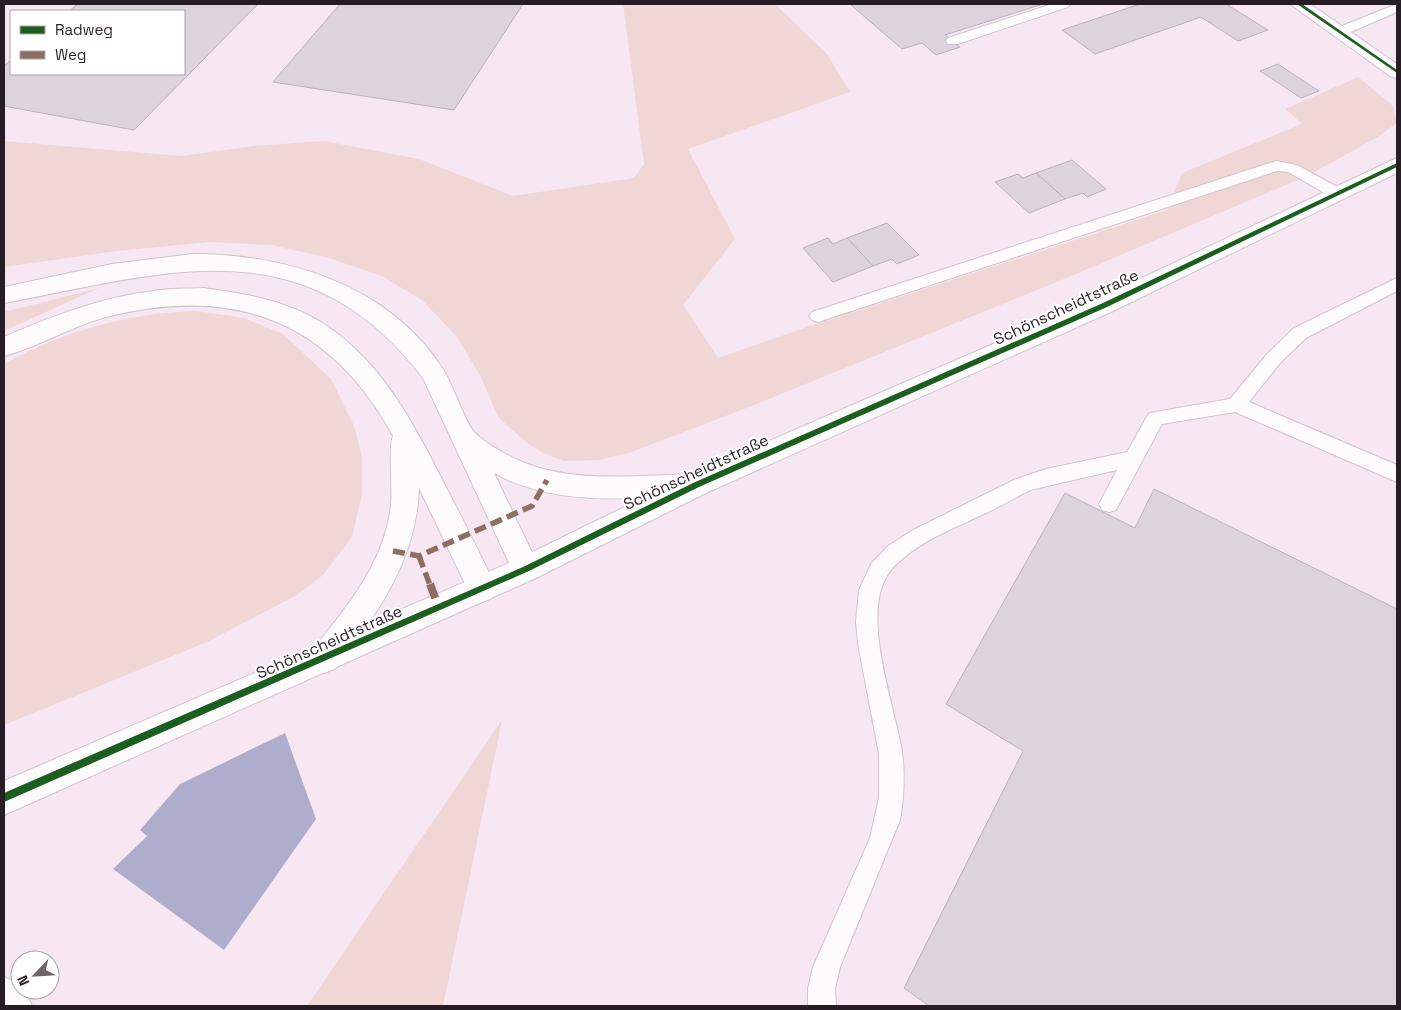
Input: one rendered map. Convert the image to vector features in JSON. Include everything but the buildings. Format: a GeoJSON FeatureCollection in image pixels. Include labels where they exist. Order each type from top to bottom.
{"type":"FeatureCollection","features":[{"type":"Feature","properties":{"kind":"main road"},"geometry":{"type":"LineString","coordinates":[[1299,4],[1338,32],[1367,67],[1396,81]]}},
{"type":"Feature","properties":{"kind":"main road","name":"Schönscheidtstraße"},"geometry":{"type":"LineString","coordinates":[[4,798],[526,570],[696,485],[1008,349],[1397,165]]}},
{"type":"Feature","properties":{"kind":"main road"},"geometry":{"type":"LineString","coordinates":[[4,294],[174,264],[222,262],[292,272],[338,290],[367,307],[410,345],[433,373],[526,570]]}},
{"type":"Feature","properties":{"kind":"main road"},"geometry":{"type":"LineString","coordinates":[[4,347],[66,320],[120,303],[174,296],[230,298],[280,312],[324,338],[354,363],[368,378],[400,424],[482,589]]}},
{"type":"Feature","properties":{"kind":"main road"},"geometry":{"type":"LineString","coordinates":[[324,659],[357,618],[380,583],[402,524],[407,498],[406,460],[400,424]]}},
{"type":"Feature","properties":{"kind":"main road"},"geometry":{"type":"LineString","coordinates":[[465,440],[510,469],[547,480],[604,487],[696,485]]}},
{"type":"Feature","properties":{"kind":"main road"},"geometry":{"type":"LineString","coordinates":[[4,996],[13,1006]]}},
{"type":"Feature","properties":{"kind":"lane"},"geometry":{"type":"LineString","coordinates":[[953,41],[1064,4]]}},
{"type":"Feature","properties":{"kind":"lane"},"geometry":{"type":"LineString","coordinates":[[1393,4],[1397,7]]}},
{"type":"Feature","properties":{"kind":"lane"},"geometry":{"type":"LineString","coordinates":[[1338,32],[1397,7]]}},
{"type":"Feature","properties":{"kind":"lane"},"geometry":{"type":"LineString","coordinates":[[818,316],[1276,166],[1292,168],[1338,194]]}},
{"type":"Feature","properties":{"kind":"lane"},"geometry":{"type":"LineString","coordinates":[[1236,405],[1274,358],[1300,333],[1397,284]]}},
{"type":"Feature","properties":{"kind":"lane"},"geometry":{"type":"LineString","coordinates":[[1110,504],[1156,418],[1236,405],[1397,474]]}},
{"type":"Feature","properties":{"kind":"lane"},"geometry":{"type":"LineString","coordinates":[[822,1006],[820,998],[825,969],[884,836],[892,802],[887,733],[869,644],[866,619],[868,595],[875,578],[885,562],[916,539],[1032,480],[1134,459]]}},
{"type":"Feature","properties":{"kind":"shaded area"},"geometry":{"type":"Polygon","coordinates":[[[623,4],[775,4],[827,54],[850,92],[688,149],[735,239],[683,305],[718,358],[810,326],[1167,210],[1182,173],[1302,124],[1286,109],[1358,77],[1393,106],[1397,123],[1376,138],[1307,176],[1064,279],[749,407],[629,453],[598,460],[564,461],[543,453],[527,443],[498,417],[481,377],[457,337],[423,301],[384,277],[329,258],[271,245],[210,242],[117,251],[4,267],[4,141],[182,156],[254,146],[324,141],[419,159],[513,196],[634,178],[644,164],[623,4]]]}},
{"type":"Feature","properties":{"kind":"shaded area"},"geometry":{"type":"Polygon","coordinates":[[[99,288],[4,331],[4,312],[99,288]]]}},
{"type":"Feature","properties":{"kind":"shaded area"},"geometry":{"type":"Polygon","coordinates":[[[196,311],[244,318],[283,334],[331,379],[354,426],[362,458],[362,493],[352,537],[324,574],[297,595],[207,642],[4,725],[4,364],[50,342],[97,326],[145,315],[196,311]]]}},
{"type":"Feature","properties":{"kind":"shaded area"},"geometry":{"type":"Polygon","coordinates":[[[502,720],[443,1006],[307,1006],[502,720]]]}},
{"type":"Feature","properties":{"kind":"water"},"geometry":{"type":"Polygon","coordinates":[[[285,733],[316,819],[224,950],[113,869],[147,836],[140,830],[180,784],[285,733]]]}},
{"type":"Feature","properties":{"kind":"marked path"},"geometry":{"type":"LineString","coordinates":[[393,551],[419,556],[532,506],[547,480]]}},
{"type":"Feature","properties":{"kind":"marked path"},"geometry":{"type":"LineString","coordinates":[[419,556],[439,608]]}},
{"type":"Feature","properties":{"kind":"cycle path"},"geometry":{"type":"LineString","coordinates":[[1299,4],[1397,72]]}},
{"type":"Feature","properties":{"kind":"cycle path"},"geometry":{"type":"LineString","coordinates":[[4,798],[526,569],[696,485],[1105,305],[1397,165]]}}]}
